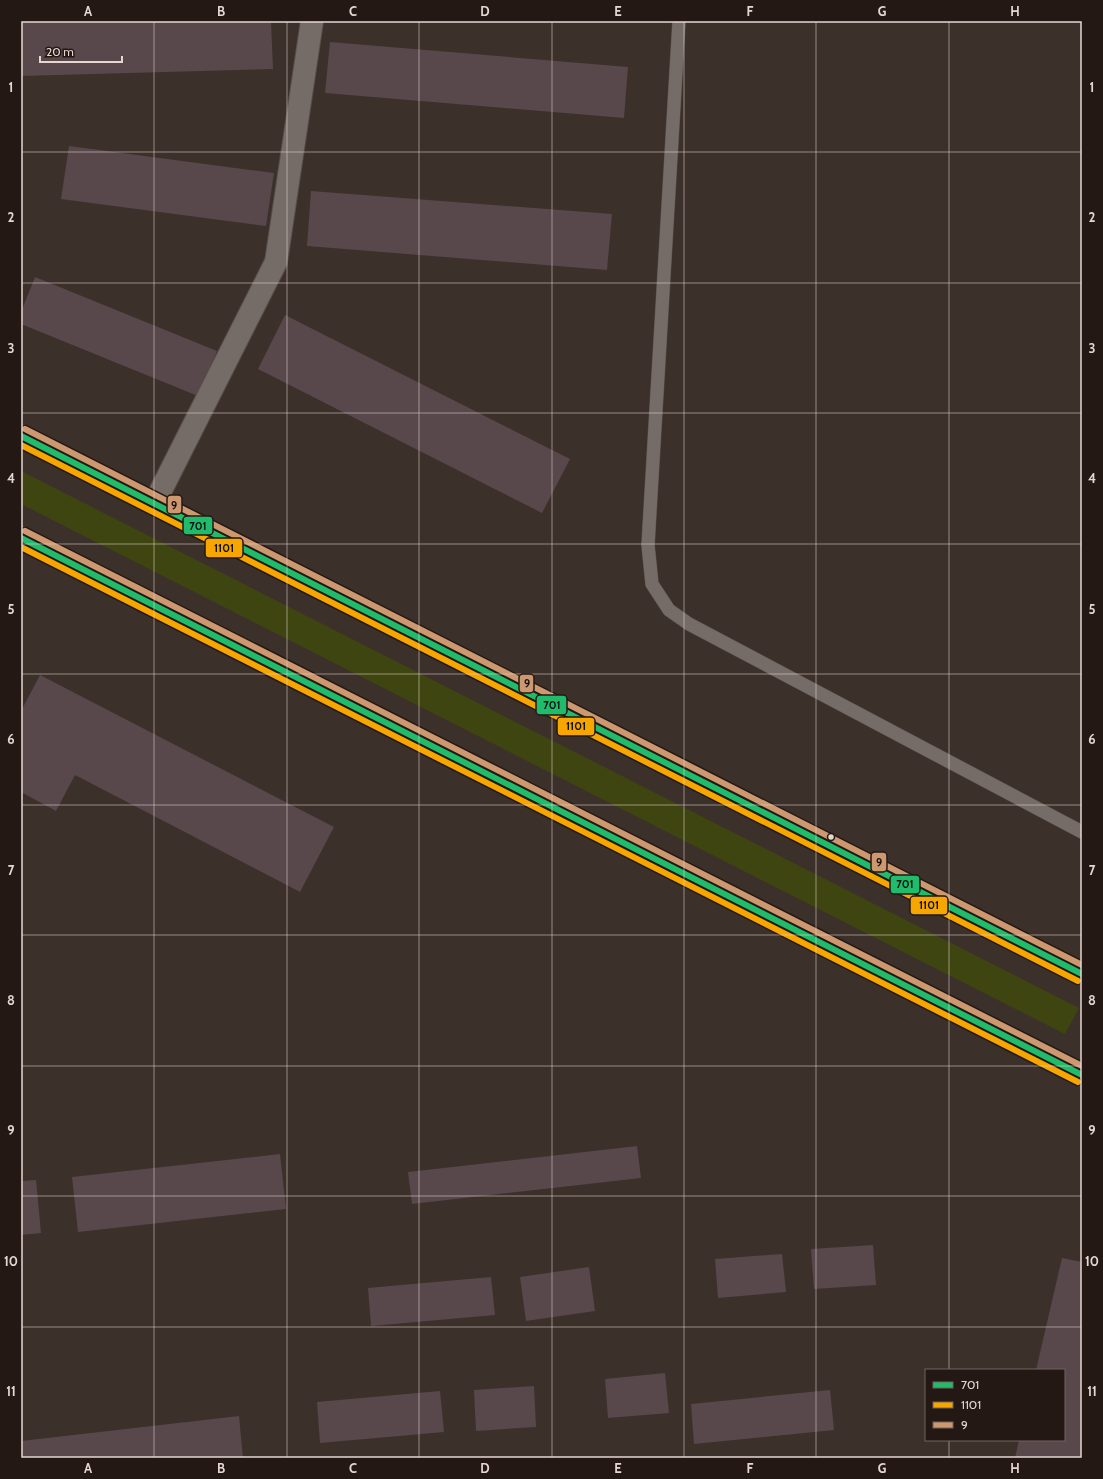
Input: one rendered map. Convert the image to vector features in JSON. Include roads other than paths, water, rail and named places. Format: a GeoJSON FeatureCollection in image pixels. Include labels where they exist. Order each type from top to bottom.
{"type":"FeatureCollection","features":[{"type":"Feature","properties":{"kind":"highway"},"geometry":{"type":"LineString","coordinates":[[21,436],[1082,974]]}},
{"type":"Feature","properties":{"kind":"highway"},"geometry":{"type":"LineString","coordinates":[[21,538],[1082,1075]]}},
{"type":"Feature","properties":{"kind":"street"},"geometry":{"type":"LineString","coordinates":[[154,504],[276,262],[312,21]]}},
{"type":"Feature","properties":{"kind":"lane"},"geometry":{"type":"LineString","coordinates":[[680,21],[648,545],[652,584],[669,610],[689,624],[1082,832]]}}]}
